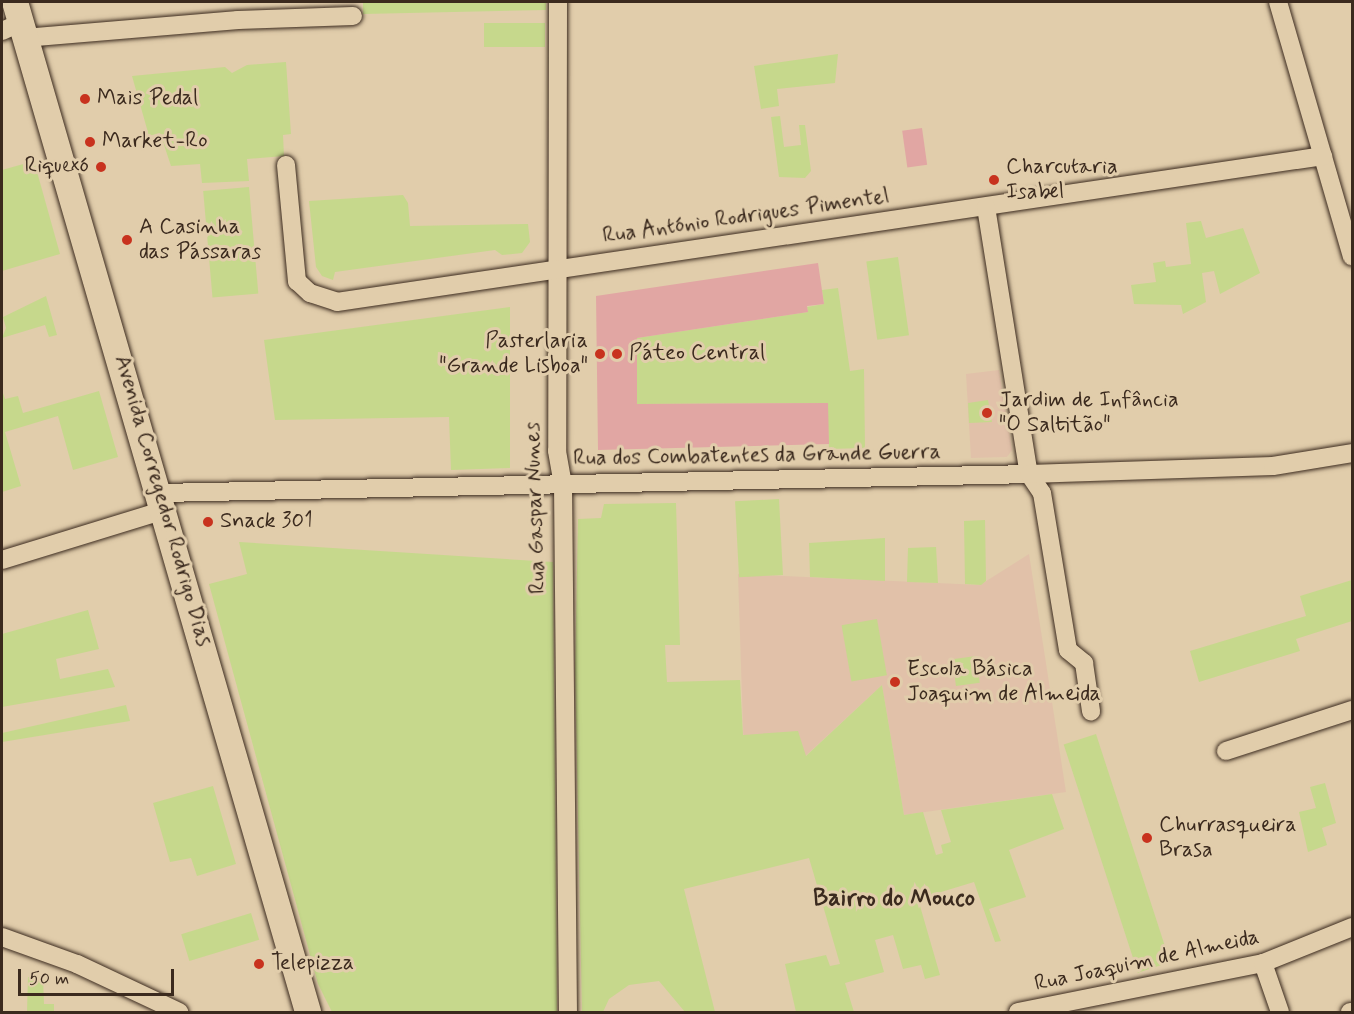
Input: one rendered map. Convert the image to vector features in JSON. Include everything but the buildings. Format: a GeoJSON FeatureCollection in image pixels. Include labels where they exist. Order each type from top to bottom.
{"type":"FeatureCollection","features":[{"type":"Feature","properties":{"kind":"main road","name":"Avenida Corregedor Rodrigo Dias"},"geometry":{"type":"LineString","coordinates":[[15,23],[163,501],[304,1009]]}},
{"type":"Feature","properties":{"kind":"street","name":"Rua Gaspar Nunes"},"geometry":{"type":"LineString","coordinates":[[558,2],[557,461],[563,484],[568,1012]]}},
{"type":"Feature","properties":{"kind":"street"},"geometry":{"type":"LineString","coordinates":[[1278,2],[1353,256]]}},
{"type":"Feature","properties":{"kind":"street"},"geometry":{"type":"LineString","coordinates":[[15,23],[353,16]]}},
{"type":"Feature","properties":{"kind":"street","name":"Rua António Rodrigues Pimentel"},"geometry":{"type":"LineString","coordinates":[[286,165],[297,281],[323,299],[350,301],[1323,156]]}},
{"type":"Feature","properties":{"kind":"street"},"geometry":{"type":"LineString","coordinates":[[986,207],[1029,474],[1042,493],[1068,650],[1084,663],[1091,711]]}},
{"type":"Feature","properties":{"kind":"street","name":"Rua dos Combatentes da Grande Guerra"},"geometry":{"type":"LineString","coordinates":[[2,560],[163,501],[563,484],[1029,474],[1273,466],[1353,453]]}},
{"type":"Feature","properties":{"kind":"street"},"geometry":{"type":"LineString","coordinates":[[1226,751],[1353,710]]}},
{"type":"Feature","properties":{"kind":"street","name":"Rua Joaquim de Almeida"},"geometry":{"type":"LineString","coordinates":[[1018,1012],[1263,963],[1353,927]]}},
{"type":"Feature","properties":{"kind":"street"},"geometry":{"type":"LineString","coordinates":[[2,937],[77,964],[179,1012]]}},
{"type":"Feature","properties":{"kind":"street"},"geometry":{"type":"LineString","coordinates":[[1263,963],[1280,1012]]}},
{"type":"Feature","properties":{"kind":"shaded area","name":"Jardim de Infância \"O Saltitão\""},"geometry":{"type":"Polygon","coordinates":[[[999,370],[1012,450],[1007,457],[971,458],[966,374],[999,370]]]}},
{"type":"Feature","properties":{"kind":"shaded area","name":"Escola Básica Joaquim de Almeida"},"geometry":{"type":"Polygon","coordinates":[[[1029,554],[1066,792],[904,815],[882,685],[786,774],[745,787],[738,574],[980,585],[1029,554]]]}},
{"type":"Feature","properties":{"kind":"green space"},"geometry":{"type":"Polygon","coordinates":[[[363,2],[546,2],[546,10],[363,14],[363,2]]]}},
{"type":"Feature","properties":{"kind":"green space"},"geometry":{"type":"Polygon","coordinates":[[[484,23],[545,23],[545,47],[484,47],[484,23]]]}},
{"type":"Feature","properties":{"kind":"green space"},"geometry":{"type":"Polygon","coordinates":[[[838,54],[835,83],[777,89],[779,106],[761,109],[754,66],[838,54]]]}},
{"type":"Feature","properties":{"kind":"green space"},"geometry":{"type":"Polygon","coordinates":[[[286,62],[291,134],[283,135],[284,156],[247,159],[249,181],[202,183],[200,164],[171,166],[160,133],[149,136],[132,76],[225,67],[232,73],[247,65],[286,62]]]}},
{"type":"Feature","properties":{"kind":"green space"},"geometry":{"type":"Polygon","coordinates":[[[780,116],[784,147],[801,145],[799,125],[805,125],[811,171],[805,178],[779,177],[771,117],[780,116]]]}},
{"type":"Feature","properties":{"kind":"green space"},"geometry":{"type":"Polygon","coordinates":[[[34,161],[60,254],[2,271],[2,170],[34,161]]]}},
{"type":"Feature","properties":{"kind":"green space"},"geometry":{"type":"Polygon","coordinates":[[[249,187],[258,294],[213,298],[203,191],[249,187]]]}},
{"type":"Feature","properties":{"kind":"green space"},"geometry":{"type":"Polygon","coordinates":[[[403,195],[408,203],[410,226],[528,224],[530,242],[522,253],[502,255],[495,250],[335,272],[333,280],[322,276],[316,267],[309,201],[403,195]]]}},
{"type":"Feature","properties":{"kind":"green space"},"geometry":{"type":"Polygon","coordinates":[[[1201,221],[1206,238],[1243,228],[1260,273],[1220,294],[1214,271],[1202,273],[1206,302],[1183,314],[1181,305],[1134,304],[1131,285],[1156,282],[1153,263],[1165,261],[1166,267],[1191,264],[1186,223],[1201,221]]]}},
{"type":"Feature","properties":{"kind":"green space"},"geometry":{"type":"Polygon","coordinates":[[[898,257],[909,335],[877,340],[866,261],[898,257]]]}},
{"type":"Feature","properties":{"kind":"green space"},"geometry":{"type":"Polygon","coordinates":[[[838,288],[850,371],[864,369],[865,448],[829,449],[827,403],[637,404],[637,338],[808,312],[807,307],[824,304],[822,290],[838,288]]]}},
{"type":"Feature","properties":{"kind":"green space"},"geometry":{"type":"Polygon","coordinates":[[[46,296],[57,335],[49,337],[45,325],[2,338],[6,328],[3,317],[46,296]]]}},
{"type":"Feature","properties":{"kind":"green space"},"geometry":{"type":"Polygon","coordinates":[[[510,307],[510,468],[451,470],[449,417],[275,420],[264,340],[510,307]]]}},
{"type":"Feature","properties":{"kind":"green space"},"geometry":{"type":"Polygon","coordinates":[[[2,390],[5,399],[18,396],[23,413],[99,391],[118,457],[73,470],[58,416],[5,432],[21,486],[2,492],[2,390]]]}},
{"type":"Feature","properties":{"kind":"green space"},"geometry":{"type":"Polygon","coordinates":[[[988,400],[992,422],[969,423],[968,403],[988,400]]]}},
{"type":"Feature","properties":{"kind":"green space"},"geometry":{"type":"Polygon","coordinates":[[[779,499],[783,575],[739,577],[735,501],[779,499]]]}},
{"type":"Feature","properties":{"kind":"green space"},"geometry":{"type":"Polygon","coordinates":[[[676,503],[680,645],[665,645],[667,682],[740,680],[743,735],[798,731],[806,756],[882,685],[904,815],[923,812],[936,855],[943,853],[941,845],[951,842],[941,810],[1052,794],[1064,829],[1009,850],[1026,897],[989,909],[1001,941],[995,942],[974,882],[918,899],[940,975],[925,979],[921,965],[903,969],[893,935],[875,940],[884,972],[845,983],[854,1012],[796,1012],[785,964],[826,955],[830,966],[840,964],[809,858],[684,889],[715,1012],[685,1012],[659,981],[629,985],[609,999],[603,1012],[582,1012],[575,670],[578,519],[601,518],[604,504],[676,503]]]}},
{"type":"Feature","properties":{"kind":"green space"},"geometry":{"type":"Polygon","coordinates":[[[985,520],[986,581],[981,585],[965,584],[964,521],[985,520]]]}},
{"type":"Feature","properties":{"kind":"green space"},"geometry":{"type":"Polygon","coordinates":[[[885,538],[885,581],[810,577],[809,543],[885,538]]]}},
{"type":"Feature","properties":{"kind":"green space"},"geometry":{"type":"Polygon","coordinates":[[[239,542],[553,562],[557,1012],[332,1012],[318,984],[209,584],[247,574],[239,542]]]}},
{"type":"Feature","properties":{"kind":"green space"},"geometry":{"type":"Polygon","coordinates":[[[936,547],[938,583],[907,582],[908,548],[936,547]]]}},
{"type":"Feature","properties":{"kind":"green space"},"geometry":{"type":"Polygon","coordinates":[[[1352,580],[1352,621],[1296,639],[1300,651],[1199,682],[1190,651],[1306,616],[1300,596],[1352,580]]]}},
{"type":"Feature","properties":{"kind":"green space"},"geometry":{"type":"Polygon","coordinates":[[[88,610],[99,649],[56,659],[60,679],[108,669],[115,687],[2,707],[2,634],[88,610]]]}},
{"type":"Feature","properties":{"kind":"green space"},"geometry":{"type":"Polygon","coordinates":[[[877,619],[887,675],[851,681],[842,625],[877,619]]]}},
{"type":"Feature","properties":{"kind":"green space"},"geometry":{"type":"Polygon","coordinates":[[[976,656],[980,683],[956,686],[952,659],[976,656]]]}},
{"type":"Feature","properties":{"kind":"green space"},"geometry":{"type":"Polygon","coordinates":[[[126,705],[130,721],[2,742],[2,733],[126,705]]]}},
{"type":"Feature","properties":{"kind":"green space"},"geometry":{"type":"Polygon","coordinates":[[[1096,734],[1170,962],[1138,973],[1064,745],[1096,734]]]}},
{"type":"Feature","properties":{"kind":"green space"},"geometry":{"type":"Polygon","coordinates":[[[1325,783],[1336,823],[1322,828],[1327,845],[1308,852],[1299,812],[1316,808],[1310,787],[1325,783]]]}},
{"type":"Feature","properties":{"kind":"green space"},"geometry":{"type":"Polygon","coordinates":[[[213,786],[236,864],[197,876],[191,858],[170,862],[153,803],[213,786]]]}},
{"type":"Feature","properties":{"kind":"green space"},"geometry":{"type":"Polygon","coordinates":[[[251,913],[259,940],[189,961],[181,934],[251,913]]]}},
{"type":"Feature","properties":{"kind":"green space"},"geometry":{"type":"Polygon","coordinates":[[[28,977],[43,977],[44,1004],[54,1004],[54,1012],[27,1012],[28,977]]]}},
{"type":"Feature","properties":{"kind":"place","name":"Mais Pedal"},"geometry":{"type":"Point","coordinates":[85,99]}},
{"type":"Feature","properties":{"kind":"place","name":"Market-Ro"},"geometry":{"type":"Point","coordinates":[90,142]}},
{"type":"Feature","properties":{"kind":"place","name":"Riquexó"},"geometry":{"type":"Point","coordinates":[101,167]}},
{"type":"Feature","properties":{"kind":"place","name":"Charcutaria Isabel"},"geometry":{"type":"Point","coordinates":[994,180]}},
{"type":"Feature","properties":{"kind":"place","name":"A Casinha das Pássaras"},"geometry":{"type":"Point","coordinates":[127,240]}},
{"type":"Feature","properties":{"kind":"place","name":"Pasterlaria \"Grande Lisboa\""},"geometry":{"type":"Point","coordinates":[600,354]}},
{"type":"Feature","properties":{"kind":"place","name":"Páteo Central"},"geometry":{"type":"Point","coordinates":[617,354]}},
{"type":"Feature","properties":{"kind":"place","name":"Jardim de Infância \"O Saltitão\""},"geometry":{"type":"Point","coordinates":[987,413]}},
{"type":"Feature","properties":{"kind":"place","name":"Snack 301"},"geometry":{"type":"Point","coordinates":[208,522]}},
{"type":"Feature","properties":{"kind":"place","name":"Escola Básica Joaquim de Almeida"},"geometry":{"type":"Point","coordinates":[895,682]}},
{"type":"Feature","properties":{"kind":"place","name":"Churrasqueira Brasa"},"geometry":{"type":"Point","coordinates":[1147,838]}},
{"type":"Feature","properties":{"kind":"place","name":"Telepizza"},"geometry":{"type":"Point","coordinates":[259,964]}},
{"type":"Feature","properties":{"kind":"district","name":"Bairro do Mouco"},"geometry":{"type":"Point","coordinates":[894,899]}}]}
